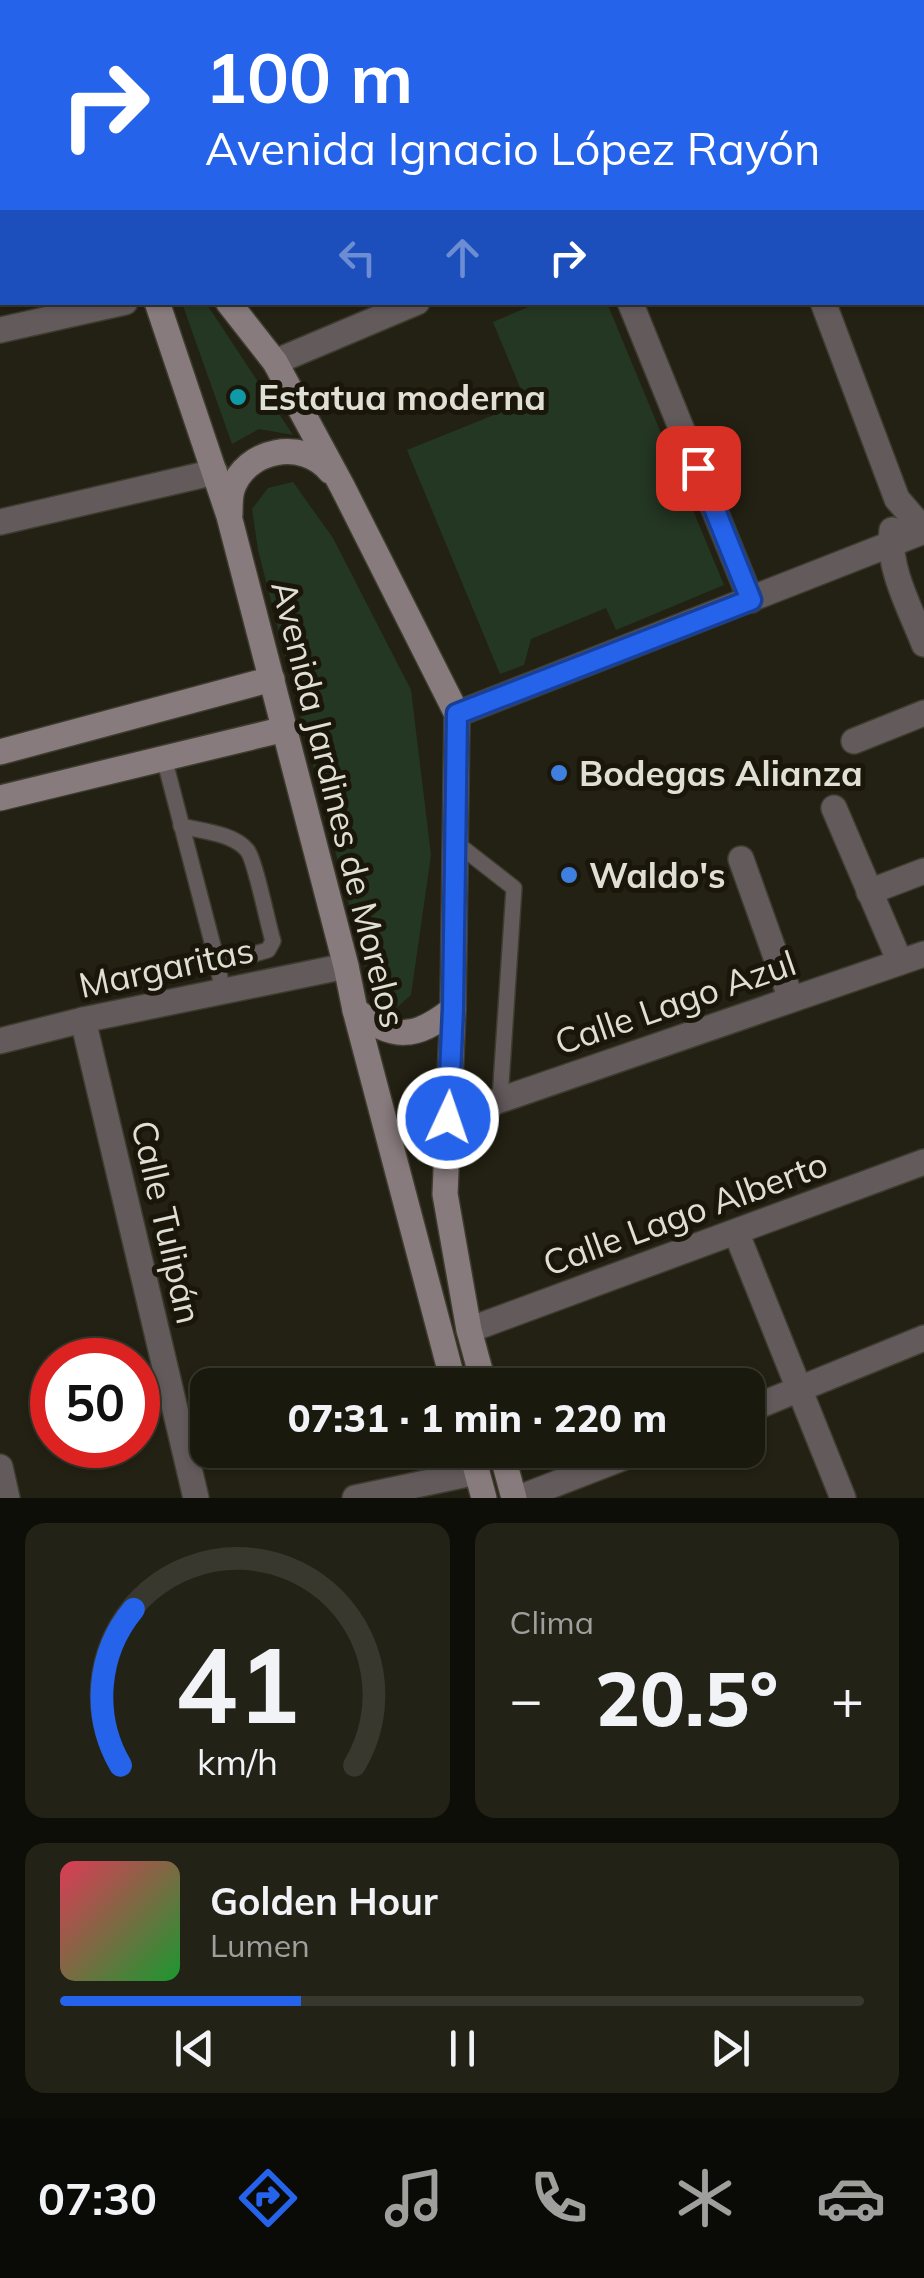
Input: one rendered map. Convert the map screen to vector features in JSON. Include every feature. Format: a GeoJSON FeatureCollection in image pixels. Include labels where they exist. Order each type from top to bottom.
{"type":"FeatureCollection","features":[{"type":"Feature","properties":{"kind":"main road","name":"Avenida Jardines de Morelos"},"geometry":{"type":"LineString","coordinates":[[158,305],[229,516],[449,1368]]}},
{"type":"Feature","properties":{"kind":"main road","name":"Avenida Jardines de Morelos"},"geometry":{"type":"LineString","coordinates":[[230,305],[275,362],[457,714],[453,1009],[445,1194],[479,1368]]}},
{"type":"Feature","properties":{"kind":"main road"},"geometry":{"type":"LineString","coordinates":[[229,516],[232,488],[240,476],[248,465],[273,452],[300,452],[324,463],[342,486]]}},
{"type":"Feature","properties":{"kind":"main road"},"geometry":{"type":"LineString","coordinates":[[0,752],[272,679]]}},
{"type":"Feature","properties":{"kind":"main road"},"geometry":{"type":"LineString","coordinates":[[0,798],[285,729]]}},
{"type":"Feature","properties":{"kind":"main road"},"geometry":{"type":"LineString","coordinates":[[354,1010],[376,1027],[404,1033],[432,1026],[453,1009]]}},
{"type":"Feature","properties":{"kind":"main road"},"geometry":{"type":"LineString","coordinates":[[476,1468],[484,1498]]}},
{"type":"Feature","properties":{"kind":"main road"},"geometry":{"type":"LineString","coordinates":[[507,1468],[516,1498]]}},
{"type":"Feature","properties":{"kind":"street"},"geometry":{"type":"LineString","coordinates":[[0,330],[112,305]]}},
{"type":"Feature","properties":{"kind":"street"},"geometry":{"type":"LineString","coordinates":[[275,362],[410,305]]}},
{"type":"Feature","properties":{"kind":"street"},"geometry":{"type":"LineString","coordinates":[[631,305],[751,600]]}},
{"type":"Feature","properties":{"kind":"street"},"geometry":{"type":"LineString","coordinates":[[457,714],[924,530],[897,498],[824,305]]}},
{"type":"Feature","properties":{"kind":"street"},"geometry":{"type":"LineString","coordinates":[[0,522],[215,472]]}},
{"type":"Feature","properties":{"kind":"street"},"geometry":{"type":"LineString","coordinates":[[897,498],[890,546],[924,644]]}},
{"type":"Feature","properties":{"kind":"street"},"geometry":{"type":"LineString","coordinates":[[854,741],[924,713]]}},
{"type":"Feature","properties":{"kind":"street"},"geometry":{"type":"LineString","coordinates":[[834,808],[870,892],[912,958]]}},
{"type":"Feature","properties":{"kind":"street"},"geometry":{"type":"LineString","coordinates":[[741,859],[791,999]]}},
{"type":"Feature","properties":{"kind":"street"},"geometry":{"type":"LineString","coordinates":[[870,892],[924,870]]}},
{"type":"Feature","properties":{"kind":"street","name":"Calle Lago Azul"},"geometry":{"type":"LineString","coordinates":[[448,1118],[912,958]]}},
{"type":"Feature","properties":{"kind":"street","name":"Margaritas"},"geometry":{"type":"LineString","coordinates":[[0,1041],[220,978],[346,966]]}},
{"type":"Feature","properties":{"kind":"street","name":"Calle Tulipán"},"geometry":{"type":"LineString","coordinates":[[83,1020],[196,1498]]}},
{"type":"Feature","properties":{"kind":"street","name":"Calle Lago Alberto"},"geometry":{"type":"LineString","coordinates":[[469,1330],[924,1162]]}},
{"type":"Feature","properties":{"kind":"street"},"geometry":{"type":"LineString","coordinates":[[736,1232],[843,1498]]}},
{"type":"Feature","properties":{"kind":"street"},"geometry":{"type":"LineString","coordinates":[[765,1403],[924,1338]]}},
{"type":"Feature","properties":{"kind":"street"},"geometry":{"type":"LineString","coordinates":[[0,1467],[7,1498]]}},
{"type":"Feature","properties":{"kind":"street"},"geometry":{"type":"LineString","coordinates":[[355,1498],[451,1468]]}},
{"type":"Feature","properties":{"kind":"street"},"geometry":{"type":"LineString","coordinates":[[516,1498],[595,1468]]}},
{"type":"Feature","properties":{"kind":"lane"},"geometry":{"type":"LineString","coordinates":[[164,758],[181,826],[220,978],[268,950],[273,942],[249,852],[220,835],[181,826]]}},
{"type":"Feature","properties":{"kind":"lane"},"geometry":{"type":"LineString","coordinates":[[455,842],[514,888],[500,1100]]}},
{"type":"Feature","properties":{"kind":"green space"},"geometry":{"type":"Polygon","coordinates":[[[183,305],[207,305],[293,435],[259,429],[232,444],[183,305]]]}},
{"type":"Feature","properties":{"kind":"green space"},"geometry":{"type":"Polygon","coordinates":[[[533,305],[608,305],[724,585],[616,630],[606,608],[531,639],[524,665],[500,674],[407,450],[526,402],[493,322],[533,305]]]}},
{"type":"Feature","properties":{"kind":"green space"},"geometry":{"type":"Polygon","coordinates":[[[293,482],[333,538],[411,690],[431,855],[411,995],[394,1010],[372,994],[258,550],[252,509],[268,488],[293,482]]]}},
{"type":"Feature","properties":{"kind":"place","name":"Estatua moderna"},"geometry":{"type":"Point","coordinates":[238,397]}},
{"type":"Feature","properties":{"kind":"place","name":"Bodegas Alianza"},"geometry":{"type":"Point","coordinates":[559,773]}},
{"type":"Feature","properties":{"kind":"place","name":"Waldo's"},"geometry":{"type":"Point","coordinates":[569,875]}},
{"type":"Feature","properties":{"kind":"route"},"geometry":{"type":"LineString","coordinates":[[448,1118],[457,714],[751,600],[698,468]]}}]}
